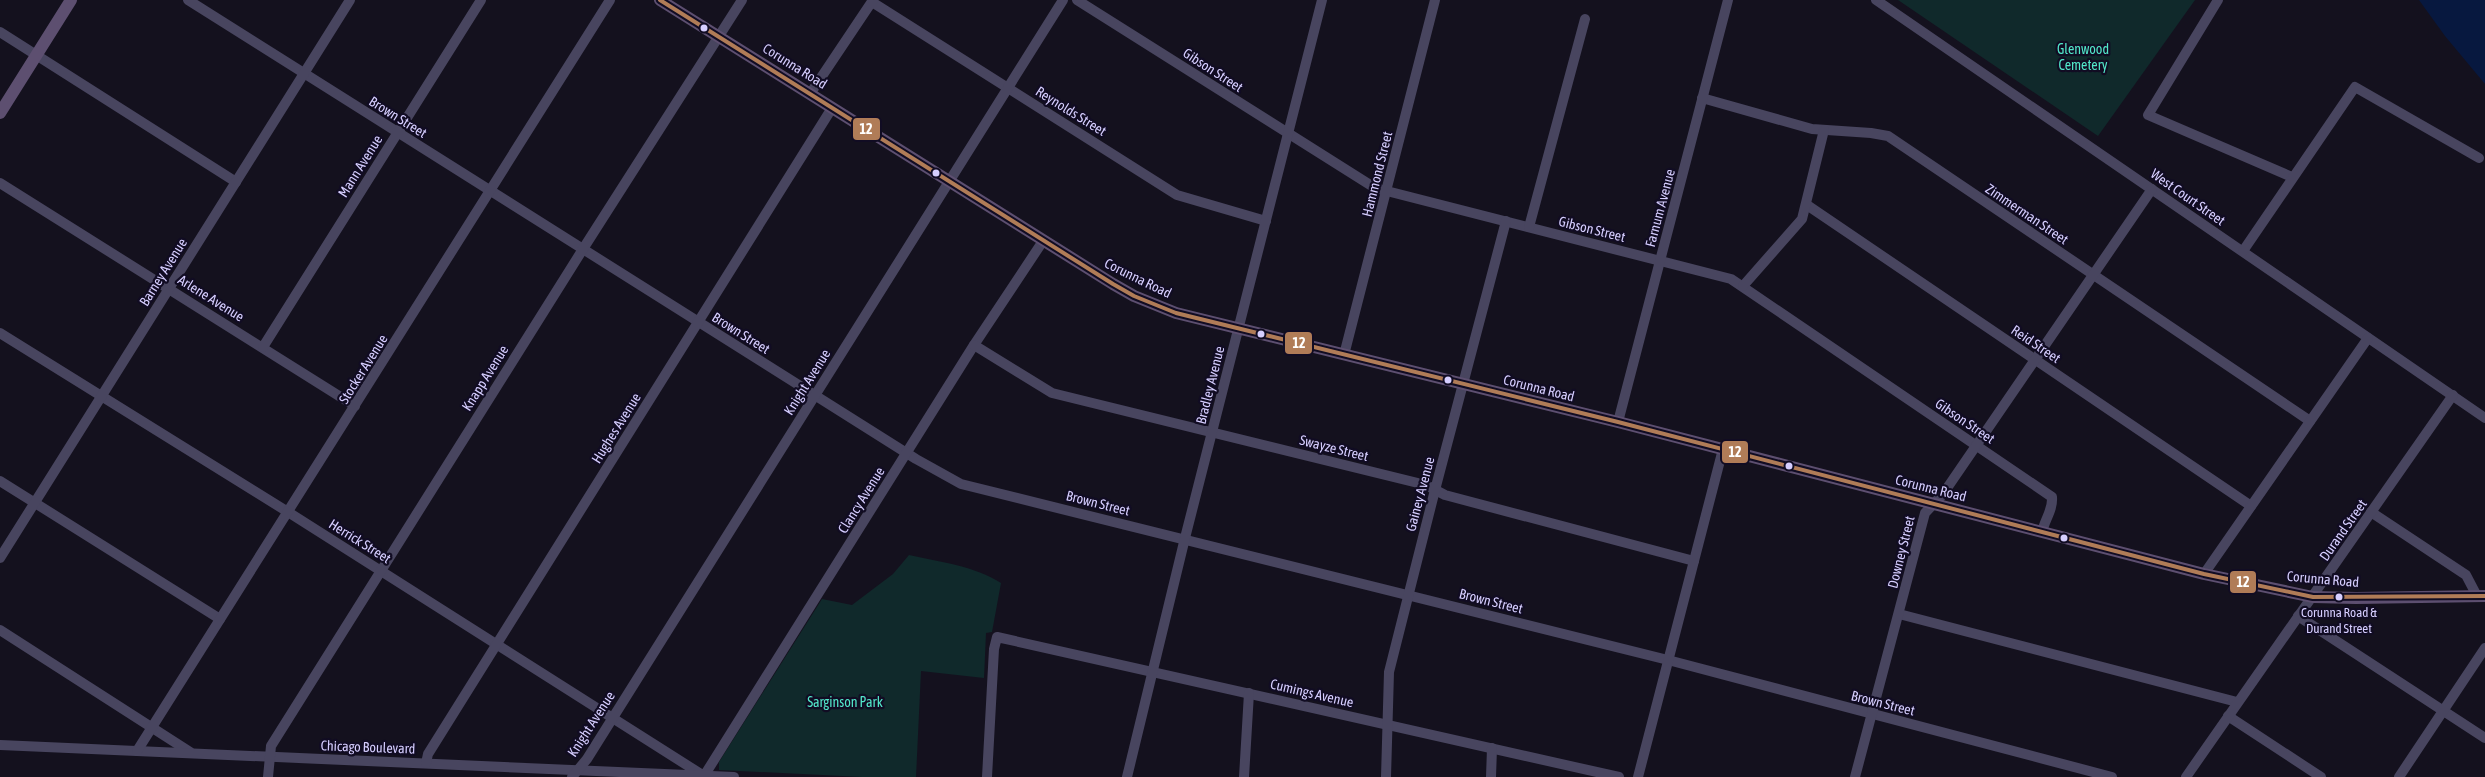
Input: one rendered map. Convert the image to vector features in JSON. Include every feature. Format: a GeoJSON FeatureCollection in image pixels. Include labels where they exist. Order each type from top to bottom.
{"type":"FeatureCollection","features":[{"type":"Feature","properties":{"kind":"main road"},"geometry":{"type":"LineString","coordinates":[[0,113],[71,0]]}},
{"type":"Feature","properties":{"kind":"main road","name":"Corunna Road"},"geometry":{"type":"LineString","coordinates":[[660,0],[1043,241],[1134,296],[1176,313],[1618,422],[2204,574],[2313,597],[2481,596]]}},
{"type":"Feature","properties":{"kind":"street","name":"Brown Street"},"geometry":{"type":"LineString","coordinates":[[188,0],[698,323],[960,484],[1185,538],[1668,660],[2112,777]]}},
{"type":"Feature","properties":{"kind":"street","name":"Barney Avenue"},"geometry":{"type":"LineString","coordinates":[[0,558],[350,0]]}},
{"type":"Feature","properties":{"kind":"street","name":"Mann Avenue"},"geometry":{"type":"LineString","coordinates":[[263,347],[481,0]]}},
{"type":"Feature","properties":{"kind":"street","name":"Stocker Avenue"},"geometry":{"type":"LineString","coordinates":[[137,751],[610,0]]}},
{"type":"Feature","properties":{"kind":"street","name":"Knapp Avenue"},"geometry":{"type":"LineString","coordinates":[[268,777],[271,746],[582,249],[742,0]]}},
{"type":"Feature","properties":{"kind":"street","name":"Knight Avenue"},"geometry":{"type":"LineString","coordinates":[[575,773],[613,717],[1063,0]]}},
{"type":"Feature","properties":{"kind":"street","name":"Gibson Street"},"geometry":{"type":"LineString","coordinates":[[1078,0],[1375,188],[1731,279],[2052,497],[2053,508],[2045,520],[2042,532]]}},
{"type":"Feature","properties":{"kind":"street","name":"Bradley Avenue"},"geometry":{"type":"LineString","coordinates":[[1127,777],[1185,538],[1322,0]]}},
{"type":"Feature","properties":{"kind":"street","name":"Hammond Street"},"geometry":{"type":"LineString","coordinates":[[1344,355],[1434,0]]}},
{"type":"Feature","properties":{"kind":"street","name":"Farnum Avenue"},"geometry":{"type":"LineString","coordinates":[[1618,422],[1728,0]]}},
{"type":"Feature","properties":{"kind":"street","name":"West Court Street"},"geometry":{"type":"LineString","coordinates":[[1876,0],[2485,418]]}},
{"type":"Feature","properties":{"kind":"street"},"geometry":{"type":"LineString","coordinates":[[2218,0],[2148,116],[2292,177]]}},
{"type":"Feature","properties":{"kind":"street"},"geometry":{"type":"LineString","coordinates":[[810,94],[873,1]]}},
{"type":"Feature","properties":{"kind":"street","name":"Reynolds Street"},"geometry":{"type":"LineString","coordinates":[[873,1],[1177,194],[1266,221]]}},
{"type":"Feature","properties":{"kind":"street"},"geometry":{"type":"LineString","coordinates":[[1529,227],[1585,19]]}},
{"type":"Feature","properties":{"kind":"street"},"geometry":{"type":"LineString","coordinates":[[0,32],[236,182]]}},
{"type":"Feature","properties":{"kind":"street"},"geometry":{"type":"LineString","coordinates":[[2243,252],[2282,196],[2292,177],[2355,87],[2479,158]]}},
{"type":"Feature","properties":{"kind":"street","name":"Zimmerman Street"},"geometry":{"type":"LineString","coordinates":[[1702,98],[1812,129],[1872,133],[1888,136],[2310,421]]}},
{"type":"Feature","properties":{"kind":"street","name":"Hughes Avenue"},"geometry":{"type":"LineString","coordinates":[[426,763],[428,754],[496,644],[832,108]]}},
{"type":"Feature","properties":{"kind":"street"},"geometry":{"type":"LineString","coordinates":[[1743,286],[1802,219],[1824,130]]}},
{"type":"Feature","properties":{"kind":"street","name":"Arlene Avenue"},"geometry":{"type":"LineString","coordinates":[[0,183],[356,406]]}},
{"type":"Feature","properties":{"kind":"street","name":"Downey Street"},"geometry":{"type":"LineString","coordinates":[[1855,777],[1925,513],[1934,504],[2152,189]]}},
{"type":"Feature","properties":{"kind":"street","name":"Reid Street"},"geometry":{"type":"LineString","coordinates":[[1807,204],[2251,506]]}},
{"type":"Feature","properties":{"kind":"street","name":"Gainey Avenue"},"geometry":{"type":"LineString","coordinates":[[1386,777],[1389,672],[1434,490],[1464,385],[1506,221]]}},
{"type":"Feature","properties":{"kind":"street","name":"Clancy Avenue"},"geometry":{"type":"LineString","coordinates":[[704,776],[974,345],[1043,241]]}},
{"type":"Feature","properties":{"kind":"street","name":"Herrick Street"},"geometry":{"type":"LineString","coordinates":[[0,333],[381,570],[704,776]]}},
{"type":"Feature","properties":{"kind":"street"},"geometry":{"type":"LineString","coordinates":[[2204,574],[2368,338]]}},
{"type":"Feature","properties":{"kind":"street","name":"Swayze Street"},"geometry":{"type":"LineString","coordinates":[[974,345],[1052,393],[1426,485],[1445,496],[1694,561]]}},
{"type":"Feature","properties":{"kind":"street","name":"Durand Street"},"geometry":{"type":"LineString","coordinates":[[2186,777],[2453,396]]}},
{"type":"Feature","properties":{"kind":"street"},"geometry":{"type":"LineString","coordinates":[[1638,777],[1723,449]]}},
{"type":"Feature","properties":{"kind":"street"},"geometry":{"type":"LineString","coordinates":[[0,481],[220,619]]}},
{"type":"Feature","properties":{"kind":"street"},"geometry":{"type":"LineString","coordinates":[[2372,512],[2466,575],[2481,596]]}},
{"type":"Feature","properties":{"kind":"street"},"geometry":{"type":"LineString","coordinates":[[1899,614],[2237,702]]}},
{"type":"Feature","properties":{"kind":"street"},"geometry":{"type":"LineString","coordinates":[[2298,616],[2485,738]]}},
{"type":"Feature","properties":{"kind":"street"},"geometry":{"type":"LineString","coordinates":[[0,630],[191,753]]}},
{"type":"Feature","properties":{"kind":"street","name":"Cumings Avenue"},"geometry":{"type":"LineString","coordinates":[[987,777],[994,649],[997,637],[1492,748],[1607,776],[1619,777]]}},
{"type":"Feature","properties":{"kind":"street"},"geometry":{"type":"LineString","coordinates":[[2399,777],[2485,648]]}},
{"type":"Feature","properties":{"kind":"street"},"geometry":{"type":"LineString","coordinates":[[1244,777],[1249,693]]}},
{"type":"Feature","properties":{"kind":"street"},"geometry":{"type":"LineString","coordinates":[[2228,716],[2321,777]]}},
{"type":"Feature","properties":{"kind":"street","name":"Chicago Boulevard"},"geometry":{"type":"LineString","coordinates":[[0,745],[426,763],[575,773],[734,777]]}},
{"type":"Feature","properties":{"kind":"street"},"geometry":{"type":"LineString","coordinates":[[1491,777],[1492,748]]}},
{"type":"Feature","properties":{"kind":"green space","name":"Glenwood Cemetery"},"geometry":{"type":"Polygon","coordinates":[[[1898,0],[2195,0],[2098,136],[1898,0]]]}},
{"type":"Feature","properties":{"kind":"green space","name":"Sarginson Park"},"geometry":{"type":"Polygon","coordinates":[[[909,555],[945,562],[980,572],[1001,583],[992,632],[986,633],[984,678],[921,671],[916,777],[862,777],[719,770],[719,762],[822,599],[852,605],[893,574],[909,555]]]}},
{"type":"Feature","properties":{"kind":"water"},"geometry":{"type":"Polygon","coordinates":[[[2419,0],[2485,0],[2485,84],[2445,36],[2419,0]]]}},
{"type":"Feature","properties":{"kind":"transit line","name":"12"},"geometry":{"type":"LineString","coordinates":[[660,0],[1113,284],[1134,296],[1176,313],[1618,422],[2204,574],[2313,597],[2485,596]]}},
{"type":"Feature","properties":{"kind":"place","name":"Corunna Road & Durand Street"},"geometry":{"type":"Point","coordinates":[2339,597]}}]}
